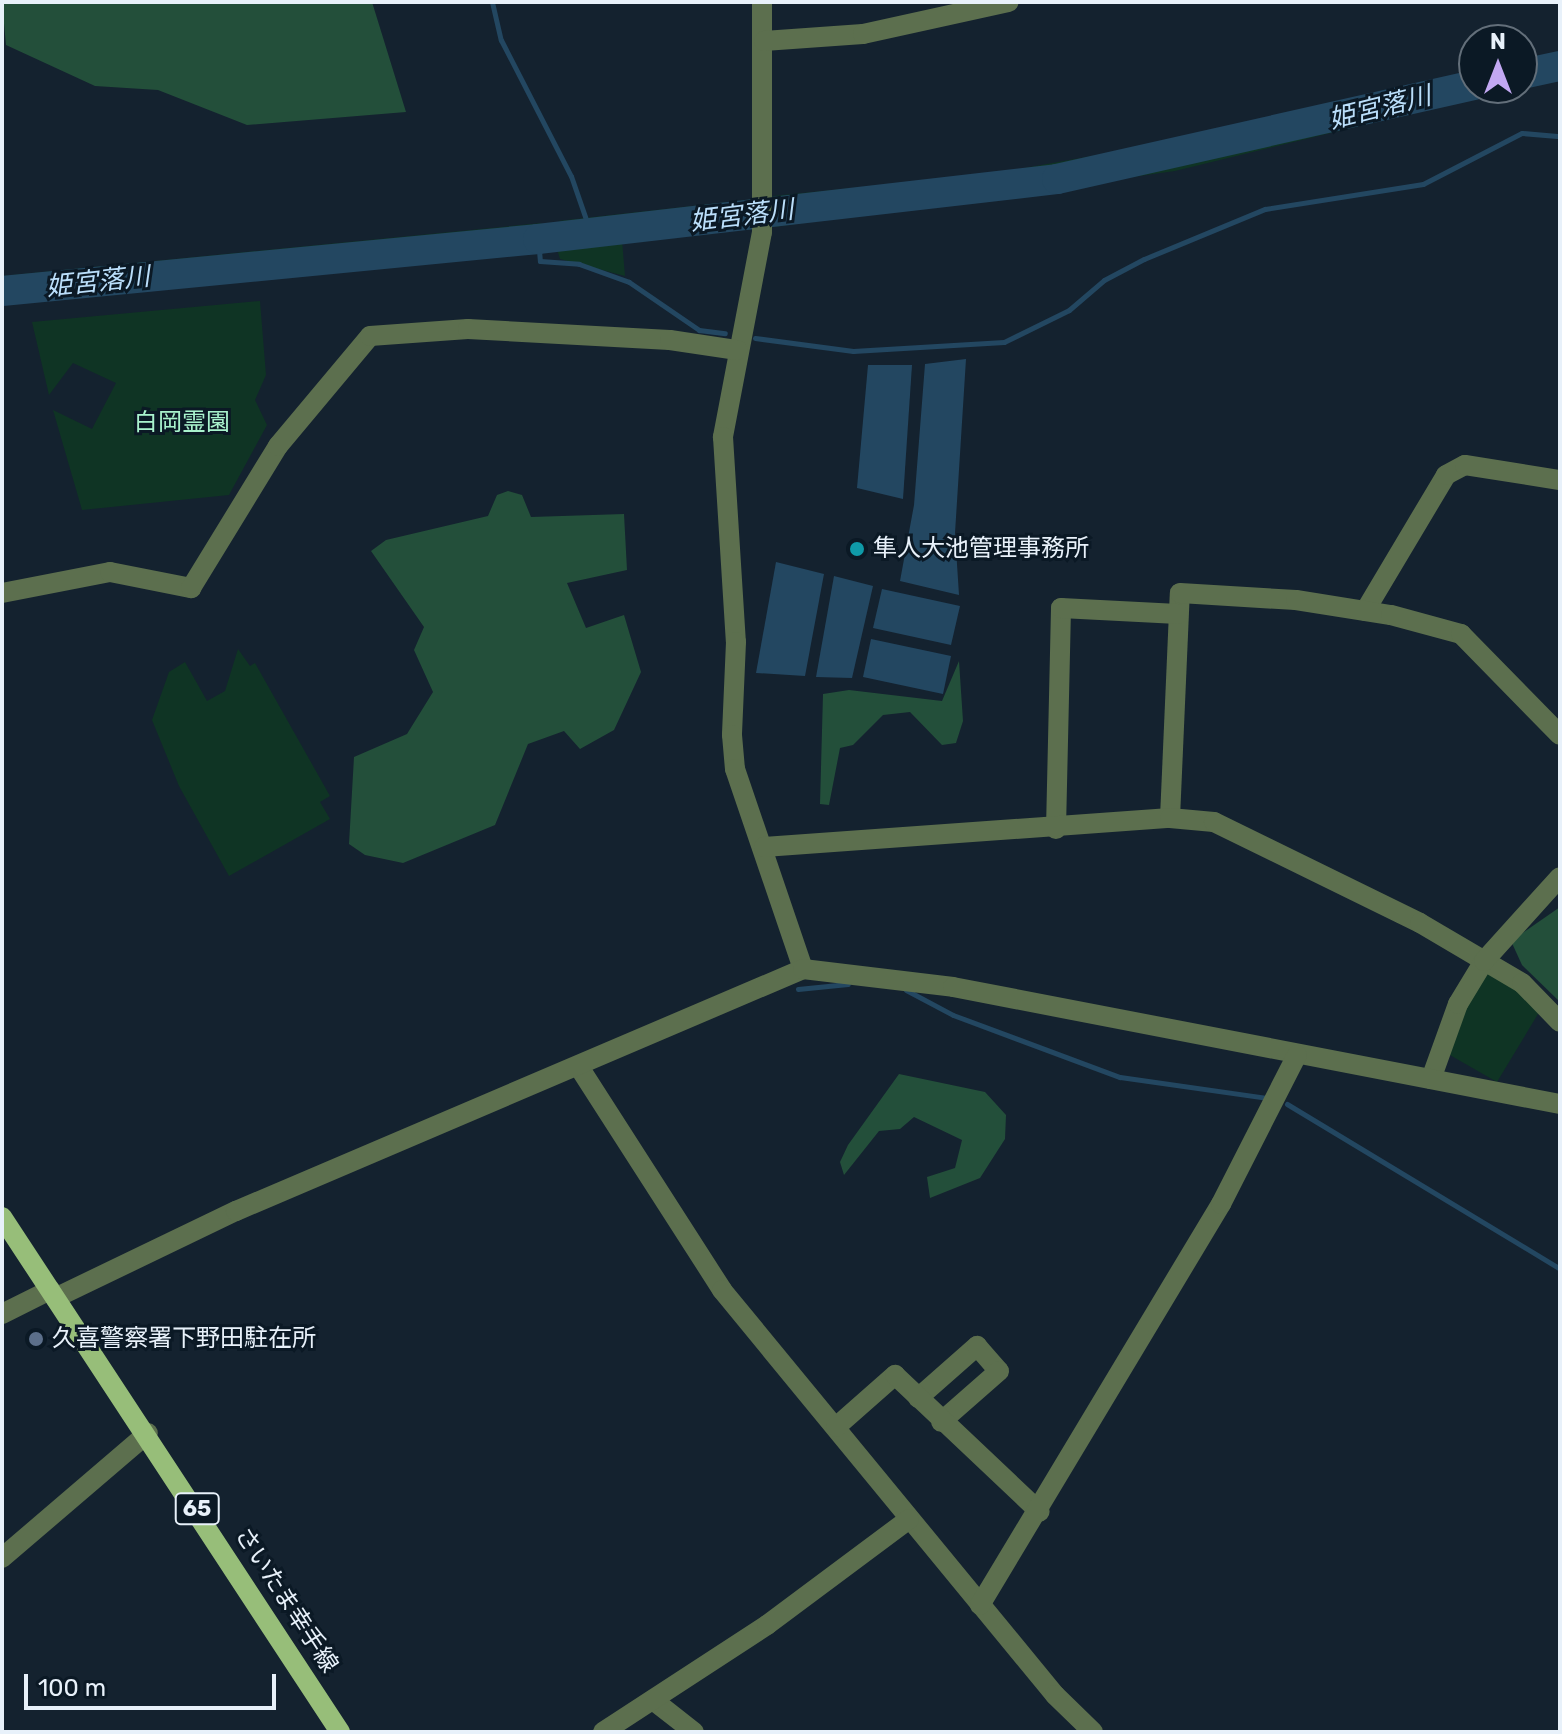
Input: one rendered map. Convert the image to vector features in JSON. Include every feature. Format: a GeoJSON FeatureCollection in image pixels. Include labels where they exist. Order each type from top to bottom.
{"type":"FeatureCollection","features":[{"type":"Feature","properties":{"kind":"main road","name":"さいたま幸手線"},"geometry":{"type":"LineString","coordinates":[[2,1217],[148,1433],[340,1732]]}},
{"type":"Feature","properties":{"kind":"street"},"geometry":{"type":"LineString","coordinates":[[762,2],[762,232],[737,350],[723,437],[736,642],[732,735],[735,769],[803,969]]}},
{"type":"Feature","properties":{"kind":"street"},"geometry":{"type":"LineString","coordinates":[[764,41],[863,34],[1009,2]]}},
{"type":"Feature","properties":{"kind":"street"},"geometry":{"type":"LineString","coordinates":[[2,593],[110,572],[191,588],[278,446],[370,336],[468,329],[737,350]]}},
{"type":"Feature","properties":{"kind":"street"},"geometry":{"type":"LineString","coordinates":[[1365,611],[1446,475],[1465,465],[1560,480]]}},
{"type":"Feature","properties":{"kind":"street"},"geometry":{"type":"LineString","coordinates":[[1170,818],[1180,593],[1365,611],[1461,634],[1560,735]]}},
{"type":"Feature","properties":{"kind":"street"},"geometry":{"type":"LineString","coordinates":[[1056,829],[1061,608],[1178,614]]}},
{"type":"Feature","properties":{"kind":"street"},"geometry":{"type":"LineString","coordinates":[[764,847],[1056,829],[1170,818],[1247,833],[1522,983],[1560,1022]]}},
{"type":"Feature","properties":{"kind":"street"},"geometry":{"type":"LineString","coordinates":[[1431,1079],[1458,1004],[1484,961],[1560,877]]}},
{"type":"Feature","properties":{"kind":"street"},"geometry":{"type":"LineString","coordinates":[[2,1314],[803,969],[953,987],[1560,1104]]}},
{"type":"Feature","properties":{"kind":"street"},"geometry":{"type":"LineString","coordinates":[[980,1605],[1040,1512],[1221,1204],[1297,1055]]}},
{"type":"Feature","properties":{"kind":"street"},"geometry":{"type":"LineString","coordinates":[[579,1067],[722,1290],[980,1605],[1093,1732]]}},
{"type":"Feature","properties":{"kind":"street"},"geometry":{"type":"LineString","coordinates":[[918,1398],[977,1346],[999,1371],[941,1422]]}},
{"type":"Feature","properties":{"kind":"street"},"geometry":{"type":"LineString","coordinates":[[836,1427],[895,1375],[941,1422],[1040,1512]]}},
{"type":"Feature","properties":{"kind":"street"},"geometry":{"type":"LineString","coordinates":[[2,1558],[148,1433]]}},
{"type":"Feature","properties":{"kind":"street"},"geometry":{"type":"LineString","coordinates":[[603,1732],[909,1519]]}},
{"type":"Feature","properties":{"kind":"street"},"geometry":{"type":"LineString","coordinates":[[653,1700],[694,1732]]}},
{"type":"Feature","properties":{"kind":"green space"},"geometry":{"type":"Polygon","coordinates":[[[2,2],[372,2],[406,112],[247,125],[158,90],[95,86],[6,45],[2,2]]]}},
{"type":"Feature","properties":{"kind":"green space"},"geometry":{"type":"Polygon","coordinates":[[[1458,74],[1458,85],[1173,154],[1057,175],[773,207],[773,196],[991,174],[1238,130],[1458,74]]]}},
{"type":"Feature","properties":{"kind":"green space"},"geometry":{"type":"Polygon","coordinates":[[[1458,94],[1458,102],[1175,171],[774,227],[774,218],[1105,176],[1458,94]]]}},
{"type":"Feature","properties":{"kind":"green space"},"geometry":{"type":"Polygon","coordinates":[[[755,199],[755,208],[578,226],[558,221],[755,199]]]}},
{"type":"Feature","properties":{"kind":"green space"},"geometry":{"type":"Polygon","coordinates":[[[754,219],[753,229],[622,240],[625,276],[560,259],[556,246],[581,237],[754,219]]]}},
{"type":"Feature","properties":{"kind":"green space"},"geometry":{"type":"Polygon","coordinates":[[[542,223],[526,232],[2,284],[2,276],[542,223]]]}},
{"type":"Feature","properties":{"kind":"green space","name":"白岡霊園"},"geometry":{"type":"Polygon","coordinates":[[[260,301],[266,375],[255,400],[267,425],[229,495],[82,510],[53,410],[92,429],[116,383],[73,363],[49,395],[32,322],[260,301]]]}},
{"type":"Feature","properties":{"kind":"green space"},"geometry":{"type":"Polygon","coordinates":[[[508,491],[522,495],[531,517],[624,514],[627,570],[567,583],[586,628],[624,615],[641,672],[614,730],[580,749],[564,731],[528,744],[495,825],[403,863],[365,855],[349,844],[354,757],[407,734],[433,692],[414,650],[424,627],[371,551],[386,540],[488,516],[497,495],[508,491]]]}},
{"type":"Feature","properties":{"kind":"green space"},"geometry":{"type":"Polygon","coordinates":[[[238,649],[250,666],[255,663],[330,796],[320,802],[330,819],[229,876],[179,786],[152,720],[169,672],[185,662],[207,701],[225,691],[238,649]]]}},
{"type":"Feature","properties":{"kind":"green space"},"geometry":{"type":"Polygon","coordinates":[[[959,661],[963,721],[956,743],[942,745],[910,712],[883,715],[853,745],[840,748],[829,805],[820,804],[823,694],[849,690],[942,701],[959,661]]]}},
{"type":"Feature","properties":{"kind":"green space"},"geometry":{"type":"Polygon","coordinates":[[[1560,907],[1560,1002],[1522,965],[1511,941],[1560,907]]]}},
{"type":"Feature","properties":{"kind":"green space"},"geometry":{"type":"Polygon","coordinates":[[[1492,971],[1541,1009],[1497,1082],[1448,1054],[1461,1013],[1483,973],[1492,971]]]}},
{"type":"Feature","properties":{"kind":"green space"},"geometry":{"type":"Polygon","coordinates":[[[899,1074],[985,1092],[1006,1115],[1005,1139],[980,1178],[930,1198],[927,1177],[955,1168],[962,1140],[914,1117],[900,1129],[879,1131],[844,1175],[840,1162],[848,1145],[899,1074]]]}},
{"type":"Feature","properties":{"kind":"water"},"geometry":{"type":"Polygon","coordinates":[[[966,359],[955,533],[959,595],[900,581],[914,505],[925,364],[966,359]]]}},
{"type":"Feature","properties":{"kind":"water"},"geometry":{"type":"Polygon","coordinates":[[[868,365],[912,365],[903,499],[857,488],[868,365]]]}},
{"type":"Feature","properties":{"kind":"water"},"geometry":{"type":"Polygon","coordinates":[[[776,562],[824,574],[805,676],[756,673],[776,562]]]}},
{"type":"Feature","properties":{"kind":"water"},"geometry":{"type":"Polygon","coordinates":[[[834,576],[873,586],[852,678],[816,677],[834,576]]]}},
{"type":"Feature","properties":{"kind":"water"},"geometry":{"type":"Polygon","coordinates":[[[882,589],[960,606],[951,645],[873,628],[882,589]]]}},
{"type":"Feature","properties":{"kind":"water"},"geometry":{"type":"Polygon","coordinates":[[[871,639],[951,656],[943,694],[863,677],[871,639]]]}},
{"type":"Feature","properties":{"kind":"waterway"},"geometry":{"type":"LineString","coordinates":[[492,2],[501,40],[571,176],[590,231]]}},
{"type":"Feature","properties":{"kind":"waterway","name":"姫宮落川"},"geometry":{"type":"LineString","coordinates":[[1538,71],[1560,66]]}},
{"type":"Feature","properties":{"kind":"waterway","name":"姫宮落川"},"geometry":{"type":"LineString","coordinates":[[2,291],[538,239],[1057,179],[1458,89]]}},
{"type":"Feature","properties":{"kind":"waterway"},"geometry":{"type":"LineString","coordinates":[[755,338],[853,351],[1004,342],[1069,310],[1104,280],[1144,259],[1265,209],[1423,184],[1522,133],[1560,136]]}},
{"type":"Feature","properties":{"kind":"waterway"},"geometry":{"type":"LineString","coordinates":[[538,239],[540,261],[579,264],[629,282],[699,330],[725,333]]}},
{"type":"Feature","properties":{"kind":"waterway"},"geometry":{"type":"LineString","coordinates":[[798,989],[848,984]]}},
{"type":"Feature","properties":{"kind":"waterway"},"geometry":{"type":"LineString","coordinates":[[906,990],[953,1015],[1120,1077],[1267,1098]]}},
{"type":"Feature","properties":{"kind":"waterway"},"geometry":{"type":"LineString","coordinates":[[1287,1104],[1560,1269]]}},
{"type":"Feature","properties":{"kind":"place","name":"隼人大池管理事務所"},"geometry":{"type":"Point","coordinates":[857,549]}},
{"type":"Feature","properties":{"kind":"place","name":"久喜警察署下野田駐在所"},"geometry":{"type":"Point","coordinates":[36,1339]}}]}
